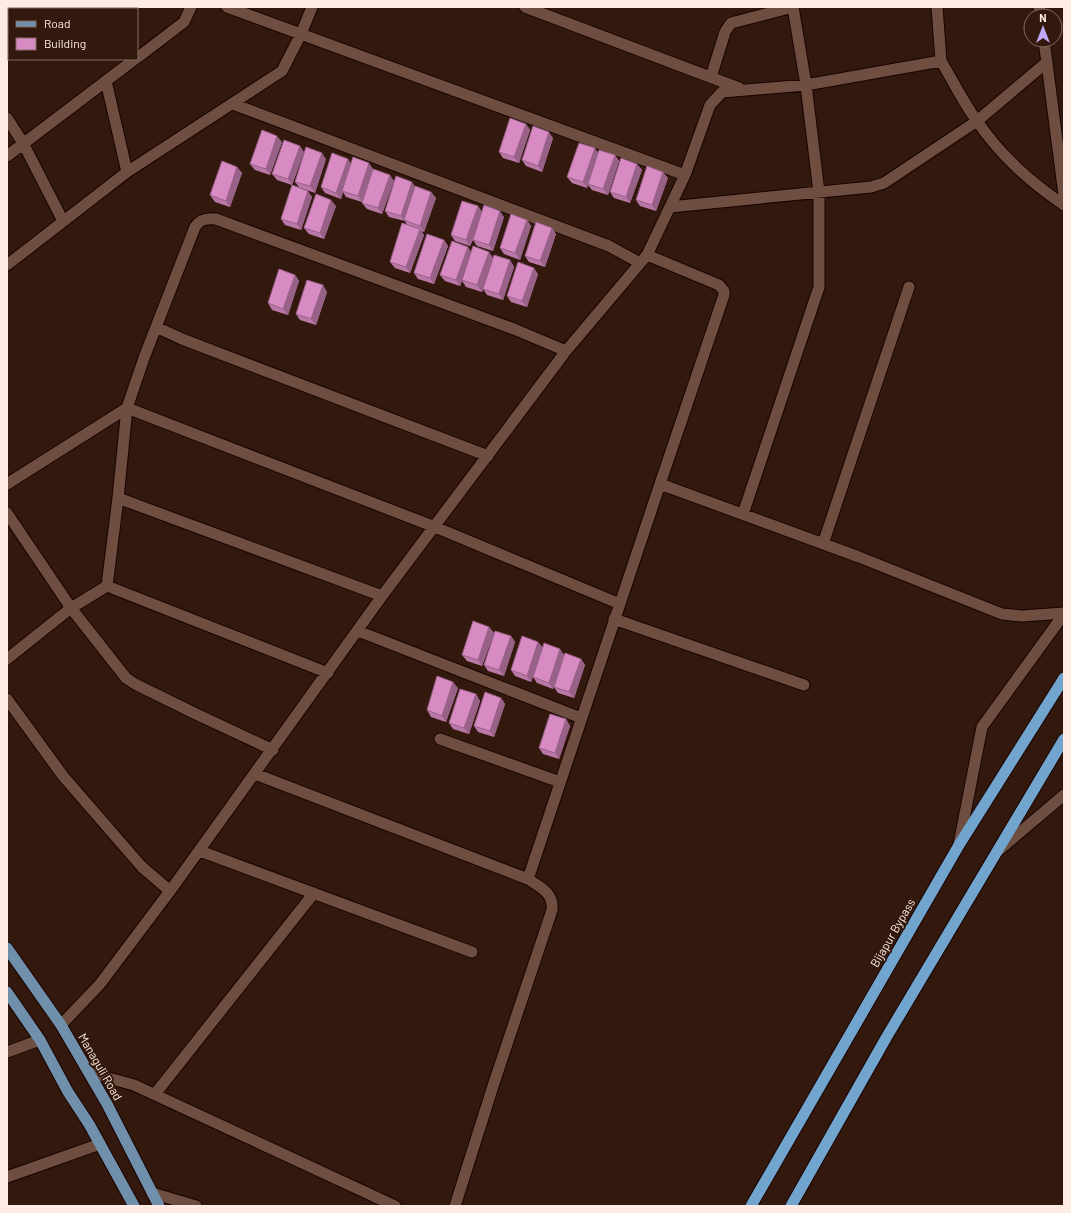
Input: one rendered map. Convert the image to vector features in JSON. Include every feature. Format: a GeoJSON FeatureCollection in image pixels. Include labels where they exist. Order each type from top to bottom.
{"type":"FeatureCollection","features":[{"type":"Feature","properties":{"kind":"highway","name":"Bijapur Bypass"},"geometry":{"type":"LineString","coordinates":[[751,1206],[959,844],[1064,678]]}},
{"type":"Feature","properties":{"kind":"highway"},"geometry":{"type":"LineString","coordinates":[[791,1206],[882,1044],[1064,739]]}},
{"type":"Feature","properties":{"kind":"main road","name":"Managuli Road"},"geometry":{"type":"LineString","coordinates":[[7,948],[61,1024],[90,1073],[134,1155],[159,1206]]}},
{"type":"Feature","properties":{"kind":"main road"},"geometry":{"type":"LineString","coordinates":[[7,992],[40,1040],[68,1092],[100,1144],[134,1206]]}},
{"type":"Feature","properties":{"kind":"street"},"geometry":{"type":"LineString","coordinates":[[138,56],[184,22],[191,7]]}},
{"type":"Feature","properties":{"kind":"street"},"geometry":{"type":"LineString","coordinates":[[227,7],[685,175]]}},
{"type":"Feature","properties":{"kind":"street"},"geometry":{"type":"LineString","coordinates":[[7,265],[127,172],[282,71],[301,34],[312,7]]}},
{"type":"Feature","properties":{"kind":"street"},"geometry":{"type":"LineString","coordinates":[[525,7],[742,90]]}},
{"type":"Feature","properties":{"kind":"street"},"geometry":{"type":"LineString","coordinates":[[711,77],[725,32],[731,23],[793,7],[806,85],[819,192],[819,287],[743,514]]}},
{"type":"Feature","properties":{"kind":"street"},"geometry":{"type":"LineString","coordinates":[[937,7],[941,61],[977,121],[1016,168],[1041,189],[1064,205]]}},
{"type":"Feature","properties":{"kind":"street"},"geometry":{"type":"LineString","coordinates":[[1045,48],[1064,195]]}},
{"type":"Feature","properties":{"kind":"street"},"geometry":{"type":"LineString","coordinates":[[7,156],[22,143],[133,60]]}},
{"type":"Feature","properties":{"kind":"street"},"geometry":{"type":"LineString","coordinates":[[61,1024],[100,984],[200,851],[382,596],[566,351],[643,259],[685,175],[710,105],[722,92],[806,85],[941,61]]}},
{"type":"Feature","properties":{"kind":"street"},"geometry":{"type":"LineString","coordinates":[[670,207],[871,187],[884,183],[977,121],[1047,62]]}},
{"type":"Feature","properties":{"kind":"street"},"geometry":{"type":"LineString","coordinates":[[106,81],[127,172]]}},
{"type":"Feature","properties":{"kind":"street"},"geometry":{"type":"LineString","coordinates":[[232,104],[643,259],[718,285],[724,291],[724,295],[528,879]]}},
{"type":"Feature","properties":{"kind":"street"},"geometry":{"type":"LineString","coordinates":[[7,118],[22,143],[63,221]]}},
{"type":"Feature","properties":{"kind":"street"},"geometry":{"type":"LineString","coordinates":[[107,586],[127,408],[144,358],[198,222],[208,218],[216,219],[514,329],[566,351]]}},
{"type":"Feature","properties":{"kind":"street"},"geometry":{"type":"LineString","coordinates":[[822,544],[909,287]]}},
{"type":"Feature","properties":{"kind":"street"},"geometry":{"type":"LineString","coordinates":[[156,327],[488,456]]}},
{"type":"Feature","properties":{"kind":"street"},"geometry":{"type":"LineString","coordinates":[[127,408],[435,527],[620,604]]}},
{"type":"Feature","properties":{"kind":"street"},"geometry":{"type":"LineString","coordinates":[[7,484],[127,408]]}},
{"type":"Feature","properties":{"kind":"street"},"geometry":{"type":"LineString","coordinates":[[660,484],[822,544],[1002,614],[1022,616],[1064,613]]}},
{"type":"Feature","properties":{"kind":"street"},"geometry":{"type":"LineString","coordinates":[[118,498],[382,596]]}},
{"type":"Feature","properties":{"kind":"street"},"geometry":{"type":"LineString","coordinates":[[7,513],[71,608],[126,678],[196,714],[272,750]]}},
{"type":"Feature","properties":{"kind":"street"},"geometry":{"type":"LineString","coordinates":[[7,659],[71,608],[107,586]]}},
{"type":"Feature","properties":{"kind":"street"},"geometry":{"type":"LineString","coordinates":[[107,586],[328,673]]}},
{"type":"Feature","properties":{"kind":"street"},"geometry":{"type":"LineString","coordinates":[[959,844],[982,727],[1064,613]]}},
{"type":"Feature","properties":{"kind":"street"},"geometry":{"type":"LineString","coordinates":[[614,619],[804,685]]}},
{"type":"Feature","properties":{"kind":"street"},"geometry":{"type":"LineString","coordinates":[[358,631],[581,718]]}},
{"type":"Feature","properties":{"kind":"street"},"geometry":{"type":"LineString","coordinates":[[7,699],[68,782],[142,868],[170,891]]}},
{"type":"Feature","properties":{"kind":"street"},"geometry":{"type":"LineString","coordinates":[[440,739],[560,782]]}},
{"type":"Feature","properties":{"kind":"street"},"geometry":{"type":"LineString","coordinates":[[255,774],[528,879],[548,893],[553,904],[552,910],[494,1083],[455,1206]]}},
{"type":"Feature","properties":{"kind":"street"},"geometry":{"type":"LineString","coordinates":[[996,852],[1064,794]]}},
{"type":"Feature","properties":{"kind":"street"},"geometry":{"type":"LineString","coordinates":[[200,851],[472,952]]}},
{"type":"Feature","properties":{"kind":"street"},"geometry":{"type":"LineString","coordinates":[[155,1094],[314,893]]}},
{"type":"Feature","properties":{"kind":"street"},"geometry":{"type":"LineString","coordinates":[[7,1052],[40,1040]]}},
{"type":"Feature","properties":{"kind":"street"},"geometry":{"type":"LineString","coordinates":[[90,1073],[134,1085],[155,1094],[395,1206]]}},
{"type":"Feature","properties":{"kind":"street"},"geometry":{"type":"LineString","coordinates":[[7,1177],[100,1144]]}},
{"type":"Feature","properties":{"kind":"street"},"geometry":{"type":"LineString","coordinates":[[152,1193],[196,1206]]}},
{"type":"Feature","properties":{"kind":"building"},"geometry":{"type":"Polygon","coordinates":[[[510,118],[526,124],[514,157],[499,152],[510,118]]]}},
{"type":"Feature","properties":{"kind":"building"},"geometry":{"type":"Polygon","coordinates":[[[533,126],[549,132],[538,166],[522,160],[533,126]]]}},
{"type":"Feature","properties":{"kind":"building"},"geometry":{"type":"Polygon","coordinates":[[[262,130],[277,136],[266,169],[250,164],[262,130]]]}},
{"type":"Feature","properties":{"kind":"building"},"geometry":{"type":"Polygon","coordinates":[[[284,140],[300,146],[288,179],[272,174],[284,140]]]}},
{"type":"Feature","properties":{"kind":"building"},"geometry":{"type":"Polygon","coordinates":[[[579,143],[595,148],[583,182],[567,177],[579,143]]]}},
{"type":"Feature","properties":{"kind":"building"},"geometry":{"type":"Polygon","coordinates":[[[306,147],[322,153],[310,186],[295,182],[306,147]]]}},
{"type":"Feature","properties":{"kind":"building"},"geometry":{"type":"Polygon","coordinates":[[[599,150],[615,155],[603,189],[588,184],[599,150]]]}},
{"type":"Feature","properties":{"kind":"building"},"geometry":{"type":"Polygon","coordinates":[[[332,153],[348,159],[336,193],[321,187],[332,153]]]}},
{"type":"Feature","properties":{"kind":"building"},"geometry":{"type":"Polygon","coordinates":[[[353,157],[369,163],[358,196],[342,191],[353,157]]]}},
{"type":"Feature","properties":{"kind":"building"},"geometry":{"type":"Polygon","coordinates":[[[621,158],[637,164],[626,197],[610,192],[621,158]]]}},
{"type":"Feature","properties":{"kind":"building"},"geometry":{"type":"Polygon","coordinates":[[[222,161],[237,167],[226,201],[210,195],[222,161]]]}},
{"type":"Feature","properties":{"kind":"building"},"geometry":{"type":"Polygon","coordinates":[[[647,166],[663,172],[652,205],[636,200],[647,166]]]}},
{"type":"Feature","properties":{"kind":"building"},"geometry":{"type":"Polygon","coordinates":[[[373,169],[390,175],[378,208],[362,203],[373,169]]]}},
{"type":"Feature","properties":{"kind":"building"},"geometry":{"type":"Polygon","coordinates":[[[396,176],[412,182],[401,216],[385,211],[396,176]]]}},
{"type":"Feature","properties":{"kind":"building"},"geometry":{"type":"Polygon","coordinates":[[[292,185],[308,191],[297,224],[281,219],[292,185]]]}},
{"type":"Feature","properties":{"kind":"building"},"geometry":{"type":"Polygon","coordinates":[[[415,186],[431,192],[420,226],[404,220],[415,186]]]}},
{"type":"Feature","properties":{"kind":"building"},"geometry":{"type":"Polygon","coordinates":[[[316,194],[331,200],[320,233],[304,228],[316,194]]]}},
{"type":"Feature","properties":{"kind":"building"},"geometry":{"type":"Polygon","coordinates":[[[462,201],[478,206],[466,240],[451,235],[462,201]]]}},
{"type":"Feature","properties":{"kind":"building"},"geometry":{"type":"Polygon","coordinates":[[[484,205],[500,211],[489,245],[473,240],[484,205]]]}},
{"type":"Feature","properties":{"kind":"building"},"geometry":{"type":"Polygon","coordinates":[[[511,214],[527,220],[515,253],[500,248],[511,214]]]}},
{"type":"Feature","properties":{"kind":"building"},"geometry":{"type":"Polygon","coordinates":[[[536,222],[552,228],[540,261],[525,256],[536,222]]]}},
{"type":"Feature","properties":{"kind":"building"},"geometry":{"type":"Polygon","coordinates":[[[402,223],[420,229],[406,267],[390,262],[402,223]]]}},
{"type":"Feature","properties":{"kind":"building"},"geometry":{"type":"Polygon","coordinates":[[[427,234],[444,240],[430,278],[414,273],[427,234]]]}},
{"type":"Feature","properties":{"kind":"building"},"geometry":{"type":"Polygon","coordinates":[[[452,241],[468,247],[456,280],[440,275],[452,241]]]}},
{"type":"Feature","properties":{"kind":"building"},"geometry":{"type":"Polygon","coordinates":[[[473,246],[489,252],[477,285],[462,280],[473,246]]]}},
{"type":"Feature","properties":{"kind":"building"},"geometry":{"type":"Polygon","coordinates":[[[494,255],[510,260],[499,294],[483,289],[494,255]]]}},
{"type":"Feature","properties":{"kind":"building"},"geometry":{"type":"Polygon","coordinates":[[[518,262],[534,268],[522,301],[507,296],[518,262]]]}},
{"type":"Feature","properties":{"kind":"building"},"geometry":{"type":"Polygon","coordinates":[[[279,269],[295,275],[283,309],[268,303],[279,269]]]}},
{"type":"Feature","properties":{"kind":"building"},"geometry":{"type":"Polygon","coordinates":[[[307,280],[323,285],[311,319],[296,314],[307,280]]]}},
{"type":"Feature","properties":{"kind":"building"},"geometry":{"type":"Polygon","coordinates":[[[473,621],[489,627],[478,660],[462,655],[473,621]]]}},
{"type":"Feature","properties":{"kind":"building"},"geometry":{"type":"Polygon","coordinates":[[[495,631],[511,636],[499,670],[484,665],[495,631]]]}},
{"type":"Feature","properties":{"kind":"building"},"geometry":{"type":"Polygon","coordinates":[[[522,636],[538,642],[527,676],[511,670],[522,636]]]}},
{"type":"Feature","properties":{"kind":"building"},"geometry":{"type":"Polygon","coordinates":[[[544,643],[560,649],[549,683],[533,677],[544,643]]]}},
{"type":"Feature","properties":{"kind":"building"},"geometry":{"type":"Polygon","coordinates":[[[565,653],[581,659],[569,692],[554,687],[565,653]]]}},
{"type":"Feature","properties":{"kind":"building"},"geometry":{"type":"Polygon","coordinates":[[[437,676],[453,682],[442,716],[427,710],[437,676]]]}},
{"type":"Feature","properties":{"kind":"building"},"geometry":{"type":"Polygon","coordinates":[[[460,689],[476,694],[464,728],[449,723],[460,689]]]}},
{"type":"Feature","properties":{"kind":"building"},"geometry":{"type":"Polygon","coordinates":[[[485,692],[501,698],[490,731],[474,726],[485,692]]]}},
{"type":"Feature","properties":{"kind":"building"},"geometry":{"type":"Polygon","coordinates":[[[550,714],[566,719],[555,753],[539,748],[550,714]]]}}]}
